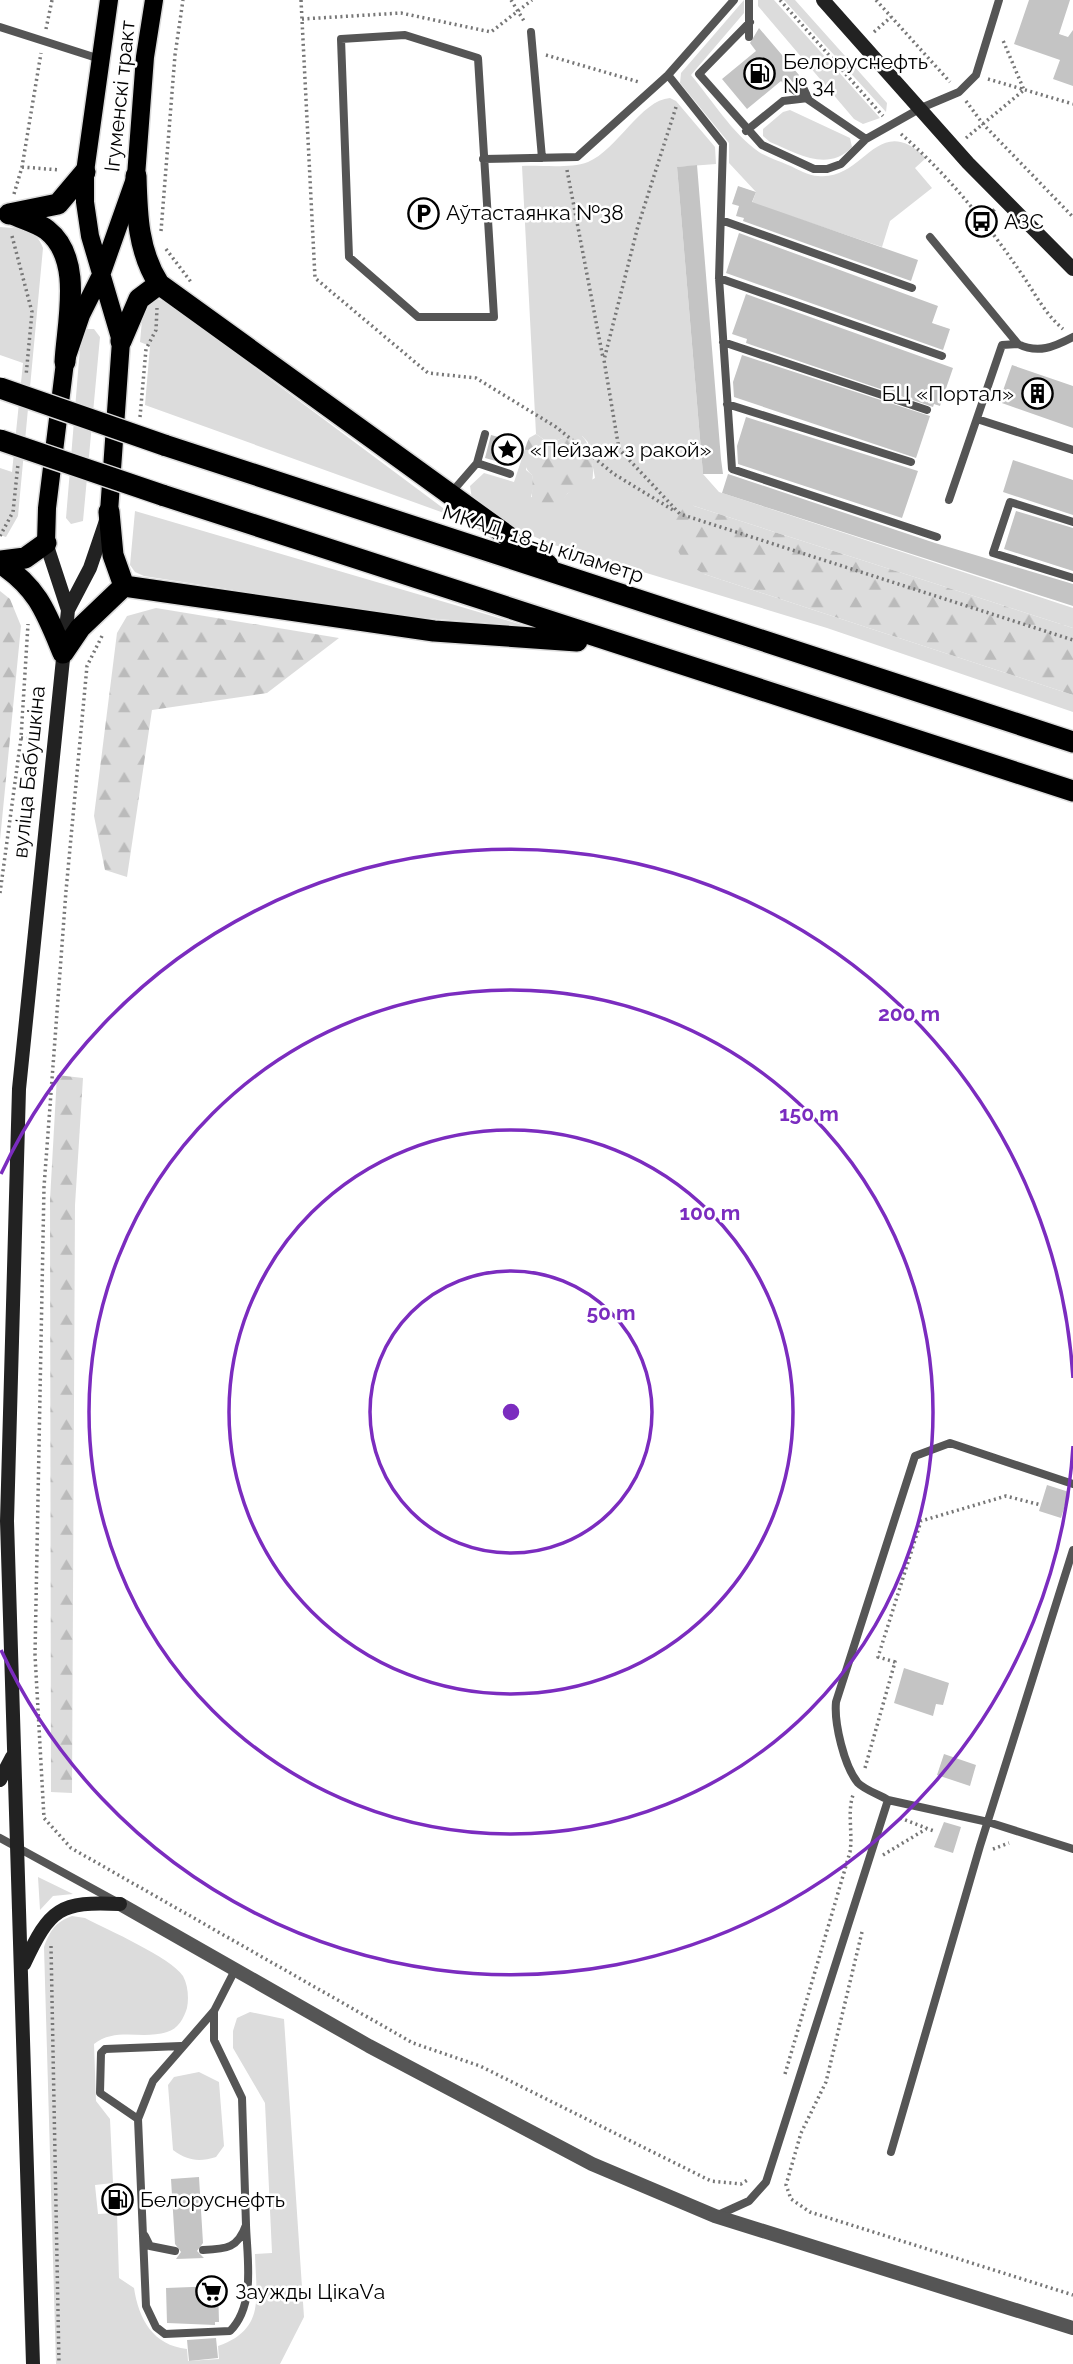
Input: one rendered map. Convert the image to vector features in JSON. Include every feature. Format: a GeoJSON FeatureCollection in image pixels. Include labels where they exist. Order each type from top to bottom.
{"type":"FeatureCollection","features":[{"type":"Feature","properties":{"kind":"highway"},"geometry":{"type":"LineString","coordinates":[[8,210],[58,204],[85,172]]}},
{"type":"Feature","properties":{"kind":"highway"},"geometry":{"type":"LineString","coordinates":[[145,177],[138,219],[145,263],[159,284],[449,496],[567,578]]}},
{"type":"Feature","properties":{"kind":"highway"},"geometry":{"type":"LineString","coordinates":[[8,210],[46,229],[64,248],[70,279],[65,362]]}},
{"type":"Feature","properties":{"kind":"highway"},"geometry":{"type":"LineString","coordinates":[[121,341],[139,299],[159,284]]}},
{"type":"Feature","properties":{"kind":"highway","name":"МКАД, 18-ы кіламетр"},"geometry":{"type":"LineString","coordinates":[[0,388],[567,578],[1073,742]]}},
{"type":"Feature","properties":{"kind":"highway"},"geometry":{"type":"LineString","coordinates":[[0,440],[658,658],[1073,791]]}},
{"type":"Feature","properties":{"kind":"highway"},"geometry":{"type":"LineString","coordinates":[[109,512],[113,555],[124,586]]}},
{"type":"Feature","properties":{"kind":"highway"},"geometry":{"type":"LineString","coordinates":[[0,562],[25,558],[46,543]]}},
{"type":"Feature","properties":{"kind":"highway"},"geometry":{"type":"LineString","coordinates":[[0,562],[23,579],[38,600],[63,653]]}},
{"type":"Feature","properties":{"kind":"highway"},"geometry":{"type":"LineString","coordinates":[[124,586],[434,631],[564,639],[658,658]]}},
{"type":"Feature","properties":{"kind":"highway"},"geometry":{"type":"LineString","coordinates":[[63,653],[80,628],[124,586]]}},
{"type":"Feature","properties":{"kind":"main road","name":"Ігуменскі тракт"},"geometry":{"type":"LineString","coordinates":[[109,0],[85,172],[85,202],[101,275],[121,341],[109,512]]}},
{"type":"Feature","properties":{"kind":"main road","name":"Ігуменскі тракт"},"geometry":{"type":"LineString","coordinates":[[46,543],[47,508],[65,362],[81,315],[145,177],[145,57],[153,0]]}},
{"type":"Feature","properties":{"kind":"street"},"geometry":{"type":"LineString","coordinates":[[823,0],[1026,225],[1073,269]]}},
{"type":"Feature","properties":{"kind":"street","name":"вуліца Бабушкіна"},"geometry":{"type":"LineString","coordinates":[[33,2364],[7,1521],[19,1089],[68,610],[90,568],[109,512]]}},
{"type":"Feature","properties":{"kind":"street","name":"вуліца Бабушкіна"},"geometry":{"type":"LineString","coordinates":[[46,543],[68,610]]}},
{"type":"Feature","properties":{"kind":"street"},"geometry":{"type":"LineString","coordinates":[[0,1780],[14,1752]]}},
{"type":"Feature","properties":{"kind":"street"},"geometry":{"type":"LineString","coordinates":[[22,1968],[35,1939],[60,1910],[80,1902],[120,1904],[235,1970],[592,2164],[715,2216],[1073,2328]]}},
{"type":"Feature","properties":{"kind":"lane"},"geometry":{"type":"LineString","coordinates":[[483,159],[577,157],[668,75],[734,0]]}},
{"type":"Feature","properties":{"kind":"lane"},"geometry":{"type":"LineString","coordinates":[[749,0],[749,37]]}},
{"type":"Feature","properties":{"kind":"lane"},"geometry":{"type":"LineString","coordinates":[[750,22],[699,74],[746,131],[762,145],[814,169],[827,169],[841,164],[866,139],[922,108],[959,92],[976,75],[999,0]]}},
{"type":"Feature","properties":{"kind":"lane"},"geometry":{"type":"LineString","coordinates":[[750,22],[757,30]]}},
{"type":"Feature","properties":{"kind":"lane"},"geometry":{"type":"LineString","coordinates":[[0,27],[100,60]]}},
{"type":"Feature","properties":{"kind":"lane"},"geometry":{"type":"LineString","coordinates":[[531,32],[542,158]]}},
{"type":"Feature","properties":{"kind":"lane"},"geometry":{"type":"LineString","coordinates":[[405,35],[478,58],[483,159],[494,317],[418,317],[349,257],[341,39],[405,35]]}},
{"type":"Feature","properties":{"kind":"lane"},"geometry":{"type":"LineString","coordinates":[[668,75],[723,144],[719,278],[732,468],[937,537]]}},
{"type":"Feature","properties":{"kind":"lane"},"geometry":{"type":"LineString","coordinates":[[800,80],[808,98]]}},
{"type":"Feature","properties":{"kind":"lane"},"geometry":{"type":"LineString","coordinates":[[791,88],[866,139]]}},
{"type":"Feature","properties":{"kind":"lane"},"geometry":{"type":"LineString","coordinates":[[746,131],[783,101],[808,98]]}},
{"type":"Feature","properties":{"kind":"lane"},"geometry":{"type":"LineString","coordinates":[[721,220],[912,288]]}},
{"type":"Feature","properties":{"kind":"lane"},"geometry":{"type":"LineString","coordinates":[[930,237],[1018,344],[1027,348],[1050,349],[1073,337]]}},
{"type":"Feature","properties":{"kind":"lane"},"geometry":{"type":"LineString","coordinates":[[719,278],[942,356]]}},
{"type":"Feature","properties":{"kind":"lane"},"geometry":{"type":"LineString","coordinates":[[723,342],[927,411]]}},
{"type":"Feature","properties":{"kind":"lane"},"geometry":{"type":"LineString","coordinates":[[949,500],[1002,345],[1018,344]]}},
{"type":"Feature","properties":{"kind":"lane"},"geometry":{"type":"LineString","coordinates":[[727,404],[911,462]]}},
{"type":"Feature","properties":{"kind":"lane"},"geometry":{"type":"LineString","coordinates":[[977,419],[1073,450]]}},
{"type":"Feature","properties":{"kind":"lane"},"geometry":{"type":"LineString","coordinates":[[449,496],[477,463],[485,434]]}},
{"type":"Feature","properties":{"kind":"lane"},"geometry":{"type":"LineString","coordinates":[[477,463],[510,474]]}},
{"type":"Feature","properties":{"kind":"lane"},"geometry":{"type":"LineString","coordinates":[[1073,522],[1010,502],[993,553],[1073,578]]}},
{"type":"Feature","properties":{"kind":"lane"},"geometry":{"type":"LineString","coordinates":[[1073,1485],[950,1443],[915,1456],[836,1702],[835,1717],[838,1736],[859,1783],[888,1800],[988,1822],[1073,1849]]}},
{"type":"Feature","properties":{"kind":"lane"},"geometry":{"type":"LineString","coordinates":[[891,2152],[988,1822],[1073,1549]]}},
{"type":"Feature","properties":{"kind":"lane"},"geometry":{"type":"LineString","coordinates":[[715,2216],[749,2201],[766,2182],[888,1800]]}},
{"type":"Feature","properties":{"kind":"lane"},"geometry":{"type":"LineString","coordinates":[[0,1838],[120,1904]]}},
{"type":"Feature","properties":{"kind":"lane"},"geometry":{"type":"LineString","coordinates":[[214,2011],[214,2040],[242,2098],[246,2300],[238,2324],[230,2332],[165,2334],[156,2327],[146,2306],[138,2119],[153,2081],[214,2011],[235,1970]]}},
{"type":"Feature","properties":{"kind":"lane"},"geometry":{"type":"LineString","coordinates":[[138,2119],[100,2093],[100,2054],[105,2049],[181,2046]]}},
{"type":"Feature","properties":{"kind":"lane"},"geometry":{"type":"LineString","coordinates":[[203,2250],[229,2249],[241,2240],[246,2225]]}},
{"type":"Feature","properties":{"kind":"lane"},"geometry":{"type":"LineString","coordinates":[[142,2230],[150,2246],[175,2252]]}},
{"type":"Feature","properties":{"kind":"path"},"geometry":{"type":"LineString","coordinates":[[8,210],[22,167],[52,0]]}},
{"type":"Feature","properties":{"kind":"path"},"geometry":{"type":"LineString","coordinates":[[160,251],[164,179],[183,0]]}},
{"type":"Feature","properties":{"kind":"path"},"geometry":{"type":"LineString","coordinates":[[301,0],[315,278],[428,373],[476,379],[556,428],[614,474],[680,514],[1073,640]]}},
{"type":"Feature","properties":{"kind":"path"},"geometry":{"type":"LineString","coordinates":[[511,0],[531,32]]}},
{"type":"Feature","properties":{"kind":"path"},"geometry":{"type":"LineString","coordinates":[[302,19],[401,13],[491,32],[532,0]]}},
{"type":"Feature","properties":{"kind":"path"},"geometry":{"type":"LineString","coordinates":[[876,0],[959,92],[983,124],[1073,217]]}},
{"type":"Feature","properties":{"kind":"path"},"geometry":{"type":"LineString","coordinates":[[993,16],[1024,90]]}},
{"type":"Feature","properties":{"kind":"path"},"geometry":{"type":"LineString","coordinates":[[862,43],[891,17]]}},
{"type":"Feature","properties":{"kind":"path"},"geometry":{"type":"LineString","coordinates":[[533,51],[655,87]]}},
{"type":"Feature","properties":{"kind":"path"},"geometry":{"type":"LineString","coordinates":[[976,75],[1073,104]]}},
{"type":"Feature","properties":{"kind":"path"},"geometry":{"type":"LineString","coordinates":[[983,124],[1024,90]]}},
{"type":"Feature","properties":{"kind":"path"},"geometry":{"type":"LineString","coordinates":[[604,360],[638,226],[682,93]]}},
{"type":"Feature","properties":{"kind":"path"},"geometry":{"type":"LineString","coordinates":[[565,157],[619,449],[680,514]]}},
{"type":"Feature","properties":{"kind":"path"},"geometry":{"type":"LineString","coordinates":[[22,167],[62,170]]}},
{"type":"Feature","properties":{"kind":"path"},"geometry":{"type":"LineString","coordinates":[[145,177],[164,179]]}},
{"type":"Feature","properties":{"kind":"path"},"geometry":{"type":"LineString","coordinates":[[1021,272],[1048,317],[1073,337]]}},
{"type":"Feature","properties":{"kind":"path"},"geometry":{"type":"LineString","coordinates":[[0,893],[21,738],[28,617]]}},
{"type":"Feature","properties":{"kind":"path"},"geometry":{"type":"LineString","coordinates":[[104,632],[86,666],[44,1187],[35,1655],[44,1818],[71,1848],[413,2043],[480,2066],[711,2181],[741,2184],[755,2176]]}},
{"type":"Feature","properties":{"kind":"path"},"geometry":{"type":"LineString","coordinates":[[864,1772],[895,1662],[878,1657],[921,1521],[1006,1496],[1041,1505]]}},
{"type":"Feature","properties":{"kind":"path"},"geometry":{"type":"LineString","coordinates":[[781,2086],[850,1852],[852,1838],[849,1807],[853,1796]]}},
{"type":"Feature","properties":{"kind":"path"},"geometry":{"type":"LineString","coordinates":[[885,1811],[934,1830]]}},
{"type":"Feature","properties":{"kind":"path"},"geometry":{"type":"LineString","coordinates":[[879,1858],[926,1829]]}},
{"type":"Feature","properties":{"kind":"path"},"geometry":{"type":"LineString","coordinates":[[981,1846],[992,1849],[1017,1843]]}},
{"type":"Feature","properties":{"kind":"path"},"geometry":{"type":"LineString","coordinates":[[863,1924],[826,2082],[801,2133],[786,2185],[791,2199],[810,2212],[1073,2295]]}},
{"type":"Feature","properties":{"kind":"path"},"geometry":{"type":"LineString","coordinates":[[51,1938],[59,2364]]}},
{"type":"Feature","properties":{"kind":"green space"},"geometry":{"type":"Polygon","coordinates":[[[744,0],[744,13],[691,75],[731,126],[749,144],[762,154],[807,174],[834,175],[848,169],[883,144],[895,141],[909,145],[926,158],[915,168],[932,188],[890,221],[882,247],[752,203],[756,192],[729,163],[729,143],[680,83],[681,73],[744,0]]]}},
{"type":"Feature","properties":{"kind":"green space"},"geometry":{"type":"Polygon","coordinates":[[[758,0],[774,0],[880,118],[863,124],[854,119],[758,6],[758,0]]]}},
{"type":"Feature","properties":{"kind":"green space"},"geometry":{"type":"Polygon","coordinates":[[[784,0],[795,0],[887,103],[886,112],[784,0]]]}},
{"type":"Feature","properties":{"kind":"green space"},"geometry":{"type":"Polygon","coordinates":[[[670,98],[676,101],[715,147],[716,164],[677,167],[703,474],[719,492],[1073,608],[1073,628],[694,506],[682,491],[704,574],[1073,695],[1073,712],[827,628],[551,544],[517,529],[472,499],[470,486],[484,473],[514,482],[526,446],[526,470],[532,475],[534,485],[531,497],[560,502],[568,493],[595,478],[588,442],[582,436],[568,436],[549,443],[536,434],[522,166],[564,166],[588,162],[609,147],[649,107],[670,98]]]}},
{"type":"Feature","properties":{"kind":"green space"},"geometry":{"type":"Polygon","coordinates":[[[790,110],[850,138],[852,147],[842,155],[822,160],[801,155],[770,142],[763,136],[763,129],[783,112],[790,110]]]}},
{"type":"Feature","properties":{"kind":"green space"},"geometry":{"type":"Polygon","coordinates":[[[0,227],[32,233],[43,248],[18,516],[6,537],[0,535],[0,468],[12,472],[23,363],[0,355],[0,227]]]}},
{"type":"Feature","properties":{"kind":"green space"},"geometry":{"type":"Polygon","coordinates":[[[155,298],[168,303],[455,517],[145,405],[150,346],[140,342],[143,309],[155,298]]]}},
{"type":"Feature","properties":{"kind":"green space"},"geometry":{"type":"Polygon","coordinates":[[[86,329],[94,329],[100,337],[83,521],[71,524],[66,518],[81,336],[86,329]]]}},
{"type":"Feature","properties":{"kind":"green space"},"geometry":{"type":"Polygon","coordinates":[[[536,434],[549,443],[568,436],[582,436],[589,447],[592,461],[590,489],[568,493],[555,511],[548,513],[533,507],[532,475],[525,463],[527,443],[529,438],[536,434]]]}},
{"type":"Feature","properties":{"kind":"green space"},"geometry":{"type":"Polygon","coordinates":[[[682,491],[690,492],[694,506],[1073,628],[1073,695],[704,574],[685,561],[674,539],[671,520],[673,496],[682,491]]]}},
{"type":"Feature","properties":{"kind":"green space"},"geometry":{"type":"Polygon","coordinates":[[[135,511],[526,626],[400,616],[144,576],[135,572],[130,565],[135,511]]]}},
{"type":"Feature","properties":{"kind":"green space"},"geometry":{"type":"Polygon","coordinates":[[[0,591],[10,599],[21,626],[0,840],[0,591]]]}},
{"type":"Feature","properties":{"kind":"green space"},"geometry":{"type":"Polygon","coordinates":[[[156,608],[339,638],[267,693],[152,710],[127,877],[105,870],[94,816],[117,633],[127,616],[156,608]]]}},
{"type":"Feature","properties":{"kind":"green space"},"geometry":{"type":"Polygon","coordinates":[[[57,1075],[83,1078],[75,1205],[72,1793],[51,1792],[50,1200],[57,1075]]]}},
{"type":"Feature","properties":{"kind":"green space"},"geometry":{"type":"Polygon","coordinates":[[[38,1877],[73,1894],[53,1896],[40,1910],[38,1877]]]}},
{"type":"Feature","properties":{"kind":"green space"},"geometry":{"type":"Polygon","coordinates":[[[72,1916],[85,1918],[152,1952],[176,1969],[186,1983],[187,2008],[174,2028],[158,2034],[111,2036],[94,2044],[96,2101],[110,2119],[113,2183],[95,2185],[98,2214],[117,2213],[119,2278],[134,2288],[136,2300],[150,2329],[165,2342],[187,2349],[188,2361],[219,2359],[218,2346],[233,2339],[251,2321],[256,2298],[255,2254],[272,2253],[265,2103],[233,2048],[233,2031],[237,2018],[250,2012],[284,2019],[304,2317],[280,2364],[56,2364],[44,1947],[54,1928],[72,1916]]]}},
{"type":"Feature","properties":{"kind":"green space"},"geometry":{"type":"Polygon","coordinates":[[[199,2072],[219,2082],[224,2146],[216,2157],[204,2160],[189,2158],[173,2150],[168,2085],[174,2077],[199,2072]]]}},
{"type":"Feature","properties":{"kind":"building"},"geometry":{"type":"Polygon","coordinates":[[[1029,0],[1070,0],[1059,34],[1068,37],[1073,30],[1073,86],[1053,79],[1060,60],[1014,44],[1029,0]]]}},
{"type":"Feature","properties":{"kind":"building"},"geometry":{"type":"Polygon","coordinates":[[[759,28],[799,75],[794,82],[785,85],[781,81],[747,109],[722,79],[756,51],[750,43],[759,28]]]}},
{"type":"Feature","properties":{"kind":"building"},"geometry":{"type":"Polygon","coordinates":[[[697,165],[723,474],[703,474],[677,167],[697,165]]]}},
{"type":"Feature","properties":{"kind":"building"},"geometry":{"type":"Polygon","coordinates":[[[738,186],[756,192],[752,202],[918,260],[911,281],[743,221],[744,218],[736,216],[739,206],[732,204],[738,186]]]}},
{"type":"Feature","properties":{"kind":"building"},"geometry":{"type":"Polygon","coordinates":[[[739,233],[938,306],[932,323],[950,329],[943,350],[726,273],[739,233]]]}},
{"type":"Feature","properties":{"kind":"building"},"geometry":{"type":"Polygon","coordinates":[[[746,294],[953,368],[940,406],[934,404],[933,407],[746,343],[747,339],[732,334],[746,294]]]}},
{"type":"Feature","properties":{"kind":"building"},"geometry":{"type":"Polygon","coordinates":[[[742,355],[930,416],[916,458],[734,397],[733,382],[742,355]]]}},
{"type":"Feature","properties":{"kind":"building","name":"БЦ «Портал»"},"geometry":{"type":"Polygon","coordinates":[[[1012,365],[1073,386],[1073,428],[999,402],[1012,365]]]}},
{"type":"Feature","properties":{"kind":"building"},"geometry":{"type":"Polygon","coordinates":[[[746,417],[918,471],[902,518],[738,464],[737,446],[746,417]]]}},
{"type":"Feature","properties":{"kind":"building"},"geometry":{"type":"Polygon","coordinates":[[[491,435],[510,440],[503,463],[485,458],[491,435]]]}},
{"type":"Feature","properties":{"kind":"building"},"geometry":{"type":"Polygon","coordinates":[[[1013,460],[1073,480],[1073,515],[1003,492],[1013,460]]]}},
{"type":"Feature","properties":{"kind":"building"},"geometry":{"type":"Polygon","coordinates":[[[728,474],[935,543],[1073,584],[1073,606],[722,493],[728,474]]]}},
{"type":"Feature","properties":{"kind":"building"},"geometry":{"type":"Polygon","coordinates":[[[1016,511],[1073,528],[1073,571],[1004,549],[1016,511]]]}},
{"type":"Feature","properties":{"kind":"building"},"geometry":{"type":"Polygon","coordinates":[[[1047,1485],[1069,1492],[1061,1518],[1039,1511],[1047,1485]]]}},
{"type":"Feature","properties":{"kind":"building"},"geometry":{"type":"Polygon","coordinates":[[[904,1668],[949,1683],[943,1705],[936,1704],[933,1716],[894,1703],[904,1668]]]}},
{"type":"Feature","properties":{"kind":"building"},"geometry":{"type":"Polygon","coordinates":[[[944,1754],[976,1765],[970,1786],[937,1775],[944,1754]]]}},
{"type":"Feature","properties":{"kind":"building"},"geometry":{"type":"Polygon","coordinates":[[[944,1822],[961,1827],[953,1853],[934,1847],[944,1822]]]}},
{"type":"Feature","properties":{"kind":"building"},"geometry":{"type":"Polygon","coordinates":[[[199,2177],[203,2243],[197,2251],[204,2258],[176,2259],[181,2252],[175,2244],[171,2179],[199,2177]]]}},
{"type":"Feature","properties":{"kind":"building"},"geometry":{"type":"Polygon","coordinates":[[[218,2286],[219,2322],[215,2322],[215,2325],[167,2323],[166,2288],[218,2286]]]}},
{"type":"Feature","properties":{"kind":"building"},"geometry":{"type":"Polygon","coordinates":[[[216,2338],[218,2358],[189,2361],[187,2340],[216,2338]]]}},
{"type":"Feature","properties":{"kind":"place","name":"Белоруснефть № 34"},"geometry":{"type":"Point","coordinates":[760,74]}},
{"type":"Feature","properties":{"kind":"place","name":"Аўтастаянка №38"},"geometry":{"type":"Point","coordinates":[423,213]}},
{"type":"Feature","properties":{"kind":"place","name":"АЗС"},"geometry":{"type":"Point","coordinates":[981,222]}},
{"type":"Feature","properties":{"kind":"place","name":"БЦ «Портал»"},"geometry":{"type":"Point","coordinates":[1037,394]}},
{"type":"Feature","properties":{"kind":"place","name":"«Пейзаж з ракой»"},"geometry":{"type":"Point","coordinates":[507,450]}},
{"type":"Feature","properties":{"kind":"place","name":"Белоруснефть"},"geometry":{"type":"Point","coordinates":[117,2200]}},
{"type":"Feature","properties":{"kind":"place","name":"Заужды ЦікаVа"},"geometry":{"type":"Point","coordinates":[212,2292]}}]}
